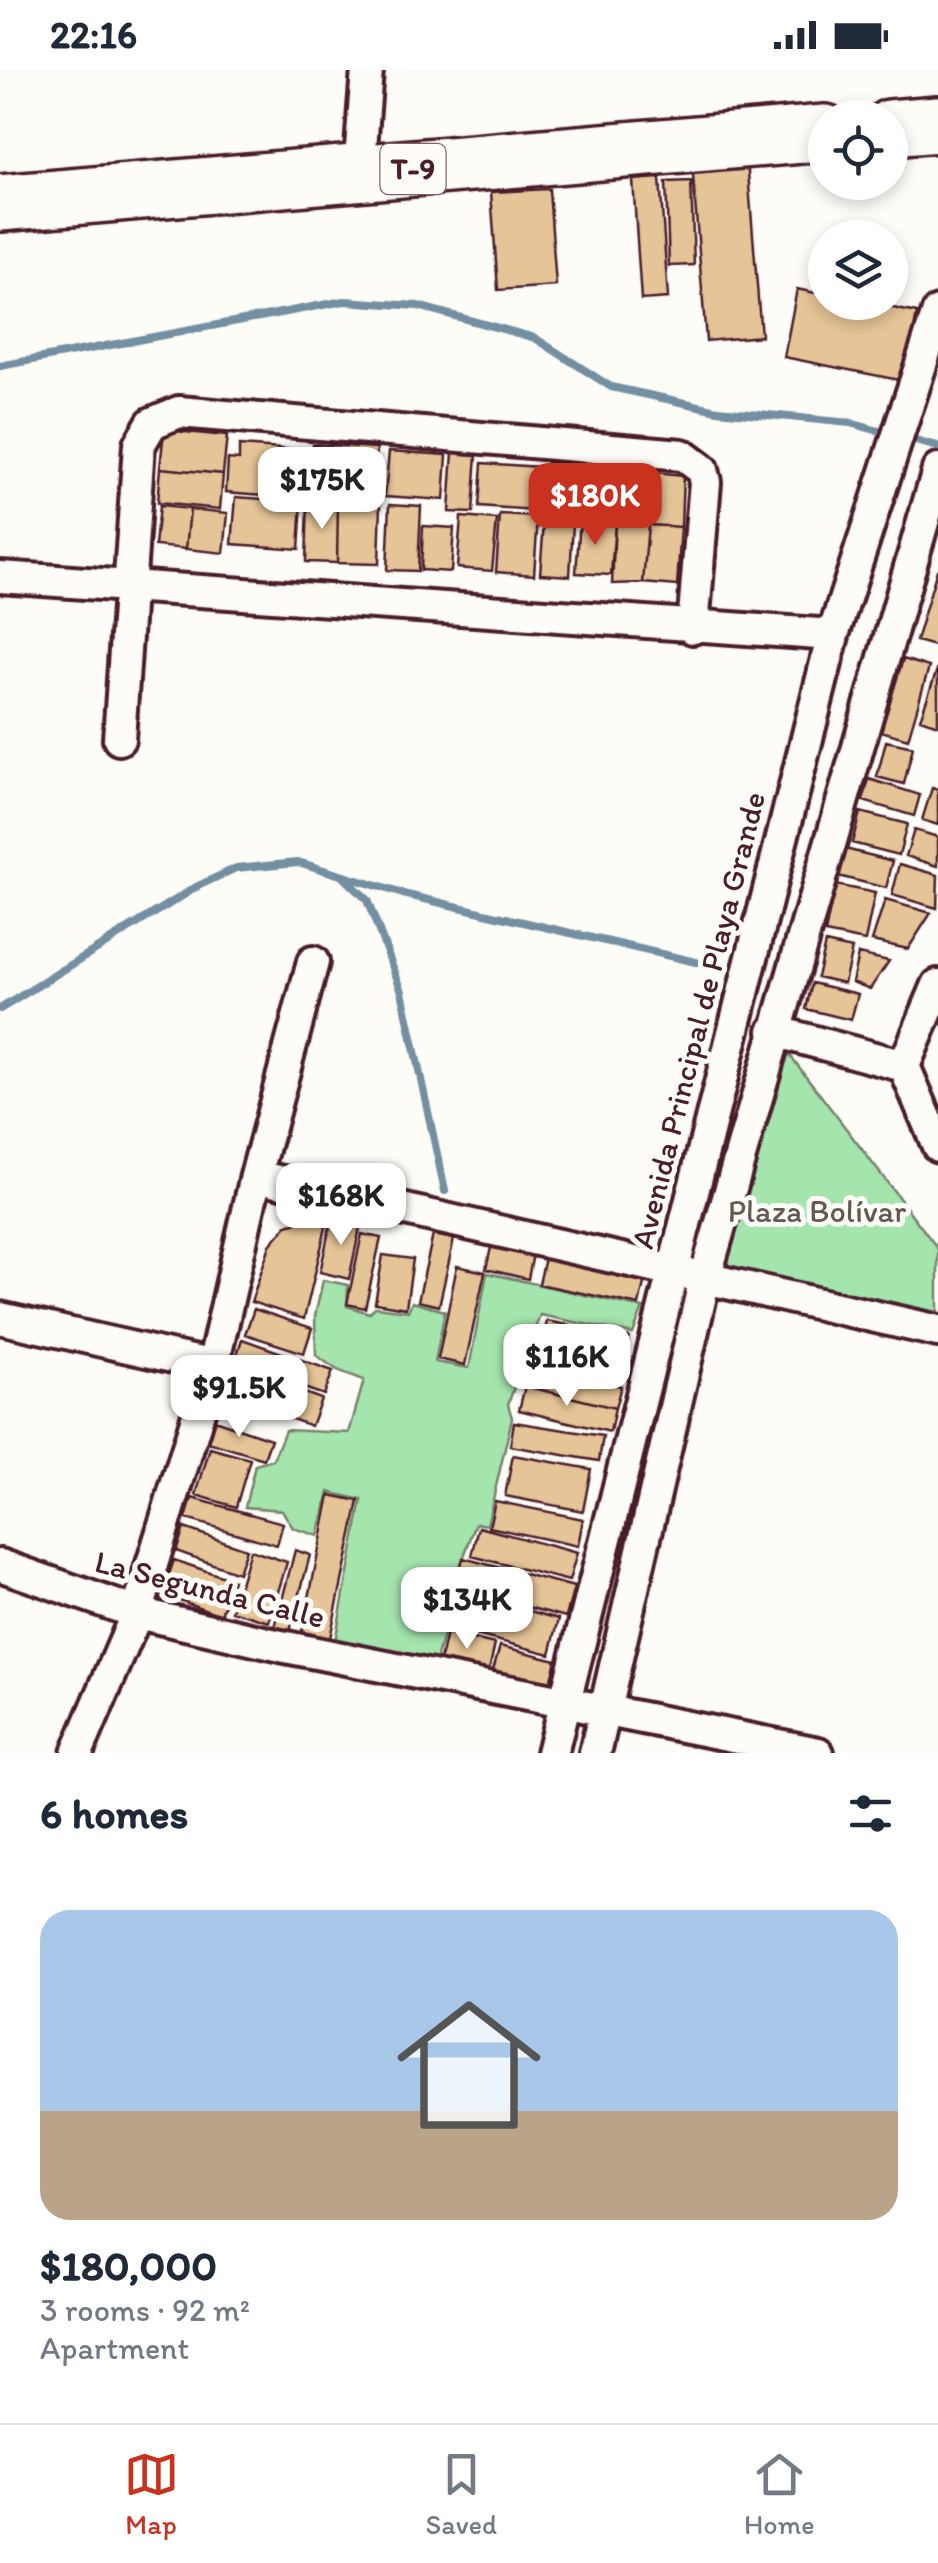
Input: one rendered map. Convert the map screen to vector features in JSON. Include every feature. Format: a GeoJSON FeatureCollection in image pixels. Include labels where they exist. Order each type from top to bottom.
{"type":"FeatureCollection","features":[{"type":"Feature","properties":{"kind":"highway"},"geometry":{"type":"LineString","coordinates":[[908,126],[938,124]]}},
{"type":"Feature","properties":{"kind":"highway","name":"T-9"},"geometry":{"type":"LineString","coordinates":[[0,203],[808,134]]}},
{"type":"Feature","properties":{"kind":"street"},"geometry":{"type":"LineString","coordinates":[[358,174],[367,70]]}},
{"type":"Feature","properties":{"kind":"street","name":"Avenida Principal de Playa Grande"},"geometry":{"type":"LineString","coordinates":[[552,1753],[670,1270],[833,635],[938,312]]}},
{"type":"Feature","properties":{"kind":"street"},"geometry":{"type":"LineString","coordinates":[[119,739],[139,445],[152,423],[179,412],[682,455],[702,470],[705,482],[693,628]]}},
{"type":"Feature","properties":{"kind":"street"},"geometry":{"type":"LineString","coordinates":[[595,1753],[705,1278],[938,470]]}},
{"type":"Feature","properties":{"kind":"street"},"geometry":{"type":"LineString","coordinates":[[0,576],[833,635]]}},
{"type":"Feature","properties":{"kind":"street"},"geometry":{"type":"LineString","coordinates":[[77,1753],[138,1612],[213,1366],[256,1176],[313,962]]}},
{"type":"Feature","properties":{"kind":"street"},"geometry":{"type":"LineString","coordinates":[[938,985],[904,1066],[938,1146]]}},
{"type":"Feature","properties":{"kind":"street"},"geometry":{"type":"LineString","coordinates":[[774,1032],[904,1066]]}},
{"type":"Feature","properties":{"kind":"street"},"geometry":{"type":"LineString","coordinates":[[256,1176],[938,1331]]}},
{"type":"Feature","properties":{"kind":"street"},"geometry":{"type":"LineString","coordinates":[[0,1318],[213,1366]]}},
{"type":"Feature","properties":{"kind":"street","name":"La Segunda Calle"},"geometry":{"type":"LineString","coordinates":[[0,1565],[138,1612],[281,1646],[818,1753]]}},
{"type":"Feature","properties":{"kind":"green space","name":"Plaza Bolívar"},"geometry":{"type":"Polygon","coordinates":[[[783,1046],[938,1249],[938,1312],[727,1266],[783,1046]]]}},
{"type":"Feature","properties":{"kind":"green space"},"geometry":{"type":"Polygon","coordinates":[[[487,1273],[643,1308],[633,1334],[540,1315],[508,1404],[512,1418],[487,1525],[476,1523],[453,1587],[460,1593],[451,1630],[444,1632],[436,1660],[335,1641],[362,1500],[329,1492],[318,1536],[293,1528],[282,1510],[245,1507],[255,1465],[273,1460],[285,1430],[349,1433],[364,1380],[337,1370],[316,1355],[315,1316],[323,1280],[348,1285],[347,1306],[369,1313],[375,1307],[408,1311],[412,1302],[445,1311],[435,1362],[469,1368],[487,1273]]]}},
{"type":"Feature","properties":{"kind":"building"},"geometry":{"type":"Polygon","coordinates":[[[747,159],[761,336],[706,341],[692,163],[747,159]]]}},
{"type":"Feature","properties":{"kind":"building"},"geometry":{"type":"Polygon","coordinates":[[[660,178],[668,298],[641,300],[633,180],[660,178]]]}},
{"type":"Feature","properties":{"kind":"building"},"geometry":{"type":"Polygon","coordinates":[[[691,181],[694,265],[669,266],[666,182],[691,181]]]}},
{"type":"Feature","properties":{"kind":"building"},"geometry":{"type":"Polygon","coordinates":[[[549,189],[556,286],[498,290],[491,192],[549,189]]]}},
{"type":"Feature","properties":{"kind":"building"},"geometry":{"type":"Polygon","coordinates":[[[797,289],[808,291],[808,320],[908,320],[908,311],[917,313],[904,381],[784,357],[797,289]]]}},
{"type":"Feature","properties":{"kind":"building"},"geometry":{"type":"Polygon","coordinates":[[[164,430],[227,436],[223,474],[160,468],[164,430]]]}},
{"type":"Feature","properties":{"kind":"building"},"geometry":{"type":"Polygon","coordinates":[[[313,444],[377,448],[374,496],[310,492],[313,444]]]}},
{"type":"Feature","properties":{"kind":"building"},"geometry":{"type":"Polygon","coordinates":[[[239,446],[294,450],[290,497],[226,492],[228,459],[239,460],[239,446]]]}},
{"type":"Feature","properties":{"kind":"building"},"geometry":{"type":"Polygon","coordinates":[[[389,451],[447,455],[444,500],[385,496],[389,451]]]}},
{"type":"Feature","properties":{"kind":"building"},"geometry":{"type":"Polygon","coordinates":[[[453,452],[477,454],[473,513],[449,512],[453,452]]]}},
{"type":"Feature","properties":{"kind":"building"},"geometry":{"type":"Polygon","coordinates":[[[482,463],[539,467],[536,511],[479,507],[482,463]]]}},
{"type":"Feature","properties":{"kind":"building"},"geometry":{"type":"Polygon","coordinates":[[[547,463],[577,464],[573,523],[544,522],[547,463]]]}},
{"type":"Feature","properties":{"kind":"building"},"geometry":{"type":"Polygon","coordinates":[[[160,468],[223,474],[220,509],[157,503],[160,468]]]}},
{"type":"Feature","properties":{"kind":"building"},"geometry":{"type":"Polygon","coordinates":[[[584,468],[618,470],[615,523],[580,520],[584,468]]]}},
{"type":"Feature","properties":{"kind":"building"},"geometry":{"type":"Polygon","coordinates":[[[618,470],[652,473],[648,525],[615,523],[618,470]]]}},
{"type":"Feature","properties":{"kind":"building"},"geometry":{"type":"Polygon","coordinates":[[[652,473],[683,476],[681,527],[648,525],[652,473]]]}},
{"type":"Feature","properties":{"kind":"building"},"geometry":{"type":"Polygon","coordinates":[[[236,497],[302,502],[299,549],[232,544],[236,497]]]}},
{"type":"Feature","properties":{"kind":"building"},"geometry":{"type":"Polygon","coordinates":[[[308,501],[338,502],[337,563],[306,562],[308,501]]]}},
{"type":"Feature","properties":{"kind":"building"},"geometry":{"type":"Polygon","coordinates":[[[338,502],[381,503],[379,564],[337,563],[338,502]]]}},
{"type":"Feature","properties":{"kind":"building"},"geometry":{"type":"Polygon","coordinates":[[[390,504],[421,506],[418,571],[387,570],[390,504]]]}},
{"type":"Feature","properties":{"kind":"building"},"geometry":{"type":"Polygon","coordinates":[[[159,506],[190,509],[186,549],[155,546],[159,506]]]}},
{"type":"Feature","properties":{"kind":"building"},"geometry":{"type":"Polygon","coordinates":[[[190,509],[228,513],[224,553],[186,549],[190,509]]]}},
{"type":"Feature","properties":{"kind":"building"},"geometry":{"type":"Polygon","coordinates":[[[500,515],[538,517],[534,575],[496,572],[500,515]]]}},
{"type":"Feature","properties":{"kind":"building"},"geometry":{"type":"Polygon","coordinates":[[[461,517],[497,520],[492,571],[457,568],[461,517]]]}},
{"type":"Feature","properties":{"kind":"building"},"geometry":{"type":"Polygon","coordinates":[[[580,520],[615,523],[611,575],[576,573],[580,520]]]}},
{"type":"Feature","properties":{"kind":"building"},"geometry":{"type":"Polygon","coordinates":[[[544,522],[573,523],[570,576],[540,574],[544,522]]]}},
{"type":"Feature","properties":{"kind":"building"},"geometry":{"type":"Polygon","coordinates":[[[615,523],[648,525],[643,583],[612,584],[615,523]]]}},
{"type":"Feature","properties":{"kind":"building"},"geometry":{"type":"Polygon","coordinates":[[[648,525],[681,527],[677,586],[643,583],[648,525]]]}},
{"type":"Feature","properties":{"kind":"building"},"geometry":{"type":"Polygon","coordinates":[[[423,526],[454,528],[451,572],[421,570],[423,526]]]}},
{"type":"Feature","properties":{"kind":"building"},"geometry":{"type":"Polygon","coordinates":[[[938,570],[938,647],[916,641],[938,570]]]}},
{"type":"Feature","properties":{"kind":"building"},"geometry":{"type":"Polygon","coordinates":[[[903,659],[929,667],[908,739],[881,731],[903,659]]]}},
{"type":"Feature","properties":{"kind":"building"},"geometry":{"type":"Polygon","coordinates":[[[938,667],[938,725],[920,719],[938,667]]]}},
{"type":"Feature","properties":{"kind":"building"},"geometry":{"type":"Polygon","coordinates":[[[886,741],[913,747],[904,784],[877,777],[886,741]]]}},
{"type":"Feature","properties":{"kind":"building"},"geometry":{"type":"Polygon","coordinates":[[[869,779],[920,795],[914,816],[863,801],[869,779]]]}},
{"type":"Feature","properties":{"kind":"building"},"geometry":{"type":"Polygon","coordinates":[[[932,788],[938,790],[938,825],[922,820],[932,788]]]}},
{"type":"Feature","properties":{"kind":"building"},"geometry":{"type":"Polygon","coordinates":[[[860,812],[907,824],[899,855],[852,843],[860,812]]]}},
{"type":"Feature","properties":{"kind":"building"},"geometry":{"type":"Polygon","coordinates":[[[914,830],[938,837],[938,866],[906,856],[914,830]]]}},
{"type":"Feature","properties":{"kind":"building"},"geometry":{"type":"Polygon","coordinates":[[[845,849],[893,861],[886,888],[838,876],[845,849]]]}},
{"type":"Feature","properties":{"kind":"building"},"geometry":{"type":"Polygon","coordinates":[[[900,864],[938,875],[937,908],[892,895],[900,864]]]}},
{"type":"Feature","properties":{"kind":"building"},"geometry":{"type":"Polygon","coordinates":[[[835,885],[875,893],[865,941],[825,933],[835,885]]]}},
{"type":"Feature","properties":{"kind":"building"},"geometry":{"type":"Polygon","coordinates":[[[885,900],[931,913],[908,949],[872,941],[885,900]]]}},
{"type":"Feature","properties":{"kind":"building"},"geometry":{"type":"Polygon","coordinates":[[[825,943],[852,949],[844,983],[817,977],[825,943]]]}},
{"type":"Feature","properties":{"kind":"building"},"geometry":{"type":"Polygon","coordinates":[[[858,954],[889,961],[870,989],[852,982],[858,954]]]}},
{"type":"Feature","properties":{"kind":"building"},"geometry":{"type":"Polygon","coordinates":[[[812,983],[858,994],[851,1020],[806,1009],[812,983]]]}},
{"type":"Feature","properties":{"kind":"building"},"geometry":{"type":"Polygon","coordinates":[[[332,1217],[361,1223],[349,1279],[320,1272],[332,1217]]]}},
{"type":"Feature","properties":{"kind":"building"},"geometry":{"type":"Polygon","coordinates":[[[313,1218],[328,1219],[304,1319],[251,1302],[270,1245],[287,1225],[313,1218]]]}},
{"type":"Feature","properties":{"kind":"building"},"geometry":{"type":"Polygon","coordinates":[[[362,1234],[381,1238],[365,1308],[347,1304],[362,1234]]]}},
{"type":"Feature","properties":{"kind":"building"},"geometry":{"type":"Polygon","coordinates":[[[433,1235],[454,1239],[439,1306],[418,1301],[433,1235]]]}},
{"type":"Feature","properties":{"kind":"building"},"geometry":{"type":"Polygon","coordinates":[[[493,1239],[534,1249],[528,1279],[486,1269],[493,1239]]]}},
{"type":"Feature","properties":{"kind":"building"},"geometry":{"type":"Polygon","coordinates":[[[547,1249],[647,1270],[639,1305],[539,1284],[547,1249]]]}},
{"type":"Feature","properties":{"kind":"building"},"geometry":{"type":"Polygon","coordinates":[[[383,1255],[413,1259],[406,1308],[375,1303],[383,1255]]]}},
{"type":"Feature","properties":{"kind":"building"},"geometry":{"type":"Polygon","coordinates":[[[457,1266],[485,1272],[465,1365],[438,1359],[457,1266]]]}},
{"type":"Feature","properties":{"kind":"building"},"geometry":{"type":"Polygon","coordinates":[[[254,1309],[312,1328],[304,1353],[245,1334],[254,1309]]]}},
{"type":"Feature","properties":{"kind":"building"},"geometry":{"type":"Polygon","coordinates":[[[547,1321],[629,1337],[621,1377],[539,1360],[547,1321]]]}},
{"type":"Feature","properties":{"kind":"building"},"geometry":{"type":"Polygon","coordinates":[[[242,1339],[333,1371],[324,1395],[234,1364],[242,1339]]]}},
{"type":"Feature","properties":{"kind":"building"},"geometry":{"type":"Polygon","coordinates":[[[530,1365],[621,1386],[615,1408],[525,1386],[530,1365]]]}},
{"type":"Feature","properties":{"kind":"building"},"geometry":{"type":"Polygon","coordinates":[[[231,1366],[321,1399],[311,1426],[221,1393],[231,1366]]]}},
{"type":"Feature","properties":{"kind":"building"},"geometry":{"type":"Polygon","coordinates":[[[525,1386],[615,1408],[610,1432],[519,1410],[525,1386]]]}},
{"type":"Feature","properties":{"kind":"building"},"geometry":{"type":"Polygon","coordinates":[[[214,1420],[271,1439],[264,1459],[208,1442],[214,1420]]]}},
{"type":"Feature","properties":{"kind":"building"},"geometry":{"type":"Polygon","coordinates":[[[514,1422],[603,1436],[599,1461],[510,1446],[514,1422]]]}},
{"type":"Feature","properties":{"kind":"building"},"geometry":{"type":"Polygon","coordinates":[[[210,1448],[250,1459],[236,1507],[196,1495],[210,1448]]]}},
{"type":"Feature","properties":{"kind":"building"},"geometry":{"type":"Polygon","coordinates":[[[513,1455],[591,1469],[583,1511],[505,1496],[513,1455]]]}},
{"type":"Feature","properties":{"kind":"building"},"geometry":{"type":"Polygon","coordinates":[[[330,1495],[359,1501],[330,1638],[302,1632],[330,1495]]]}},
{"type":"Feature","properties":{"kind":"building"},"geometry":{"type":"Polygon","coordinates":[[[192,1498],[283,1523],[277,1545],[186,1519],[192,1498]]]}},
{"type":"Feature","properties":{"kind":"building"},"geometry":{"type":"Polygon","coordinates":[[[495,1501],[583,1519],[578,1546],[489,1527],[495,1501]]]}},
{"type":"Feature","properties":{"kind":"building"},"geometry":{"type":"Polygon","coordinates":[[[479,1527],[577,1553],[569,1581],[472,1556],[479,1527]]]}},
{"type":"Feature","properties":{"kind":"building"},"geometry":{"type":"Polygon","coordinates":[[[184,1528],[246,1549],[238,1573],[176,1551],[184,1528]]]}},
{"type":"Feature","properties":{"kind":"building"},"geometry":{"type":"Polygon","coordinates":[[[250,1550],[287,1562],[269,1622],[232,1611],[250,1550]]]}},
{"type":"Feature","properties":{"kind":"building"},"geometry":{"type":"Polygon","coordinates":[[[295,1550],[310,1555],[290,1631],[275,1627],[295,1550]]]}},
{"type":"Feature","properties":{"kind":"building"},"geometry":{"type":"Polygon","coordinates":[[[463,1558],[574,1587],[566,1617],[455,1588],[463,1558]]]}},
{"type":"Feature","properties":{"kind":"building"},"geometry":{"type":"Polygon","coordinates":[[[174,1560],[233,1580],[221,1615],[162,1594],[174,1560]]]}},
{"type":"Feature","properties":{"kind":"building"},"geometry":{"type":"Polygon","coordinates":[[[463,1593],[559,1619],[550,1654],[453,1629],[463,1593]]]}},
{"type":"Feature","properties":{"kind":"building"},"geometry":{"type":"Polygon","coordinates":[[[446,1633],[495,1644],[489,1670],[440,1660],[446,1633]]]}},
{"type":"Feature","properties":{"kind":"building"},"geometry":{"type":"Polygon","coordinates":[[[500,1646],[556,1660],[549,1686],[493,1670],[500,1646]]]}},
{"type":"Feature","properties":{"kind":"waterway"},"geometry":{"type":"LineString","coordinates":[[0,366],[344,301],[418,306],[535,338],[611,387],[718,410],[850,423],[890,434]]}},
{"type":"Feature","properties":{"kind":"waterway"},"geometry":{"type":"LineString","coordinates":[[904,438],[938,447]]}},
{"type":"Feature","properties":{"kind":"waterway"},"geometry":{"type":"LineString","coordinates":[[0,1009],[198,886],[236,868],[298,862],[403,894],[730,970]]}},
{"type":"Feature","properties":{"kind":"waterway"},"geometry":{"type":"LineString","coordinates":[[343,877],[367,900],[402,991],[445,1191]]}}]}
